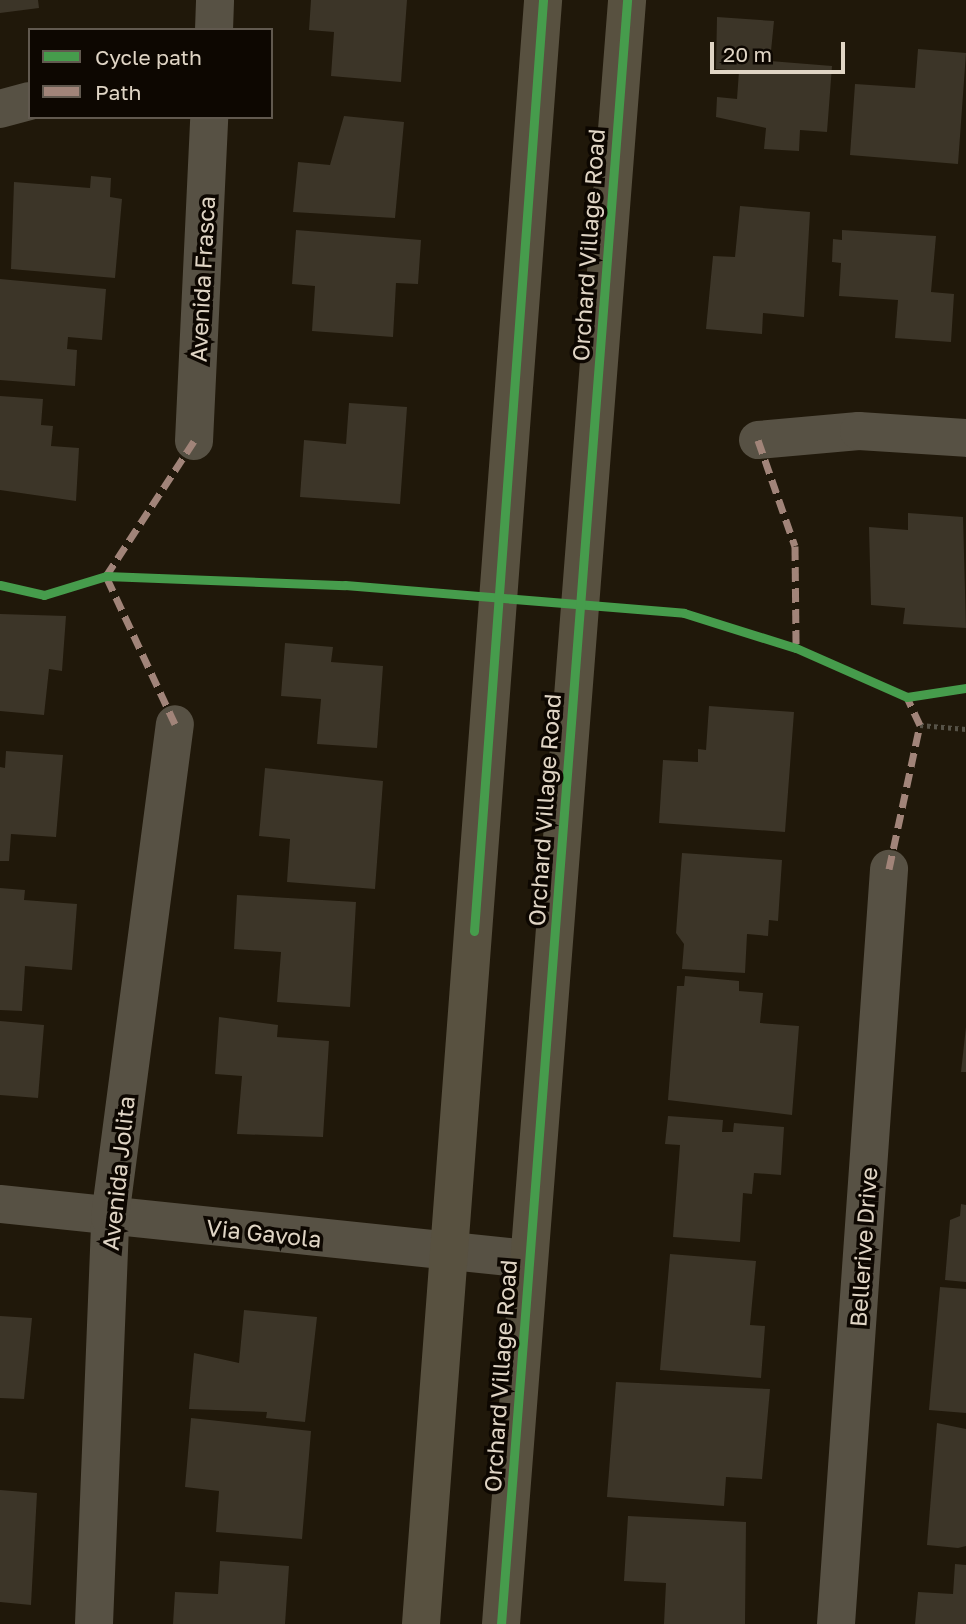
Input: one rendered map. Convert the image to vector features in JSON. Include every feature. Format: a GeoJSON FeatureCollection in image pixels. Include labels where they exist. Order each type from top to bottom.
{"type":"FeatureCollection","features":[{"type":"Feature","properties":{"kind":"main road"},"geometry":{"type":"LineString","coordinates":[[421,1624],[543,0]]}},
{"type":"Feature","properties":{"kind":"main road","name":"Orchard Village Road"},"geometry":{"type":"LineString","coordinates":[[501,1624],[627,0]]}},
{"type":"Feature","properties":{"kind":"street"},"geometry":{"type":"LineString","coordinates":[[214,28],[215,0]]}},
{"type":"Feature","properties":{"kind":"street"},"geometry":{"type":"LineString","coordinates":[[0,109],[28,102]]}},
{"type":"Feature","properties":{"kind":"street","name":"Avenida Frasca"},"geometry":{"type":"LineString","coordinates":[[194,441],[209,119]]}},
{"type":"Feature","properties":{"kind":"street"},"geometry":{"type":"LineString","coordinates":[[758,440],[859,431],[966,438]]}},
{"type":"Feature","properties":{"kind":"street","name":"Avenida Jolita"},"geometry":{"type":"LineString","coordinates":[[94,1624],[110,1217],[175,724]]}},
{"type":"Feature","properties":{"kind":"street","name":"Bellerive Drive"},"geometry":{"type":"LineString","coordinates":[[836,1624],[889,869]]}},
{"type":"Feature","properties":{"kind":"street","name":"Via Gavola"},"geometry":{"type":"LineString","coordinates":[[0,1204],[528,1259]]}},
{"type":"Feature","properties":{"kind":"path"},"geometry":{"type":"LineString","coordinates":[[0,585],[44,595],[106,576],[345,585],[684,614],[796,648],[907,696],[919,695]]}},
{"type":"Feature","properties":{"kind":"path"},"geometry":{"type":"LineString","coordinates":[[920,725],[966,729]]}},
{"type":"Feature","properties":{"kind":"building"},"geometry":{"type":"Polygon","coordinates":[[[0,0],[38,0],[39,8],[0,13],[0,0]]]}},
{"type":"Feature","properties":{"kind":"building"},"geometry":{"type":"Polygon","coordinates":[[[311,0],[407,0],[401,82],[331,76],[334,32],[309,30],[311,0]]]}},
{"type":"Feature","properties":{"kind":"building"},"geometry":{"type":"Polygon","coordinates":[[[717,17],[774,21],[770,61],[832,66],[827,132],[800,130],[799,151],[764,149],[766,128],[716,117],[717,97],[737,99],[739,71],[716,69],[717,17]]]}},
{"type":"Feature","properties":{"kind":"building"},"geometry":{"type":"Polygon","coordinates":[[[918,49],[966,53],[958,164],[850,155],[855,84],[915,88],[918,49]]]}},
{"type":"Feature","properties":{"kind":"building"},"geometry":{"type":"Polygon","coordinates":[[[344,116],[404,122],[395,218],[293,212],[298,162],[330,165],[344,116]]]}},
{"type":"Feature","properties":{"kind":"building"},"geometry":{"type":"Polygon","coordinates":[[[91,176],[111,178],[110,197],[122,199],[115,278],[11,269],[14,182],[90,188],[91,176]]]}},
{"type":"Feature","properties":{"kind":"building"},"geometry":{"type":"Polygon","coordinates":[[[740,206],[810,212],[804,317],[763,313],[762,334],[706,329],[713,256],[735,257],[740,206]]]}},
{"type":"Feature","properties":{"kind":"building"},"geometry":{"type":"Polygon","coordinates":[[[296,230],[421,240],[418,284],[396,283],[393,337],[312,331],[315,286],[292,284],[296,230]]]}},
{"type":"Feature","properties":{"kind":"building"},"geometry":{"type":"Polygon","coordinates":[[[842,230],[936,236],[931,292],[954,294],[951,342],[895,338],[898,300],[839,296],[841,263],[832,262],[833,239],[842,240],[842,230]]]}},
{"type":"Feature","properties":{"kind":"building"},"geometry":{"type":"Polygon","coordinates":[[[0,279],[106,289],[102,340],[68,337],[67,349],[77,350],[75,386],[0,380],[0,279]]]}},
{"type":"Feature","properties":{"kind":"building"},"geometry":{"type":"Polygon","coordinates":[[[0,396],[43,399],[41,425],[53,426],[51,446],[79,448],[76,501],[0,490],[0,396]]]}},
{"type":"Feature","properties":{"kind":"building"},"geometry":{"type":"Polygon","coordinates":[[[349,403],[407,407],[400,504],[300,497],[304,440],[346,444],[349,403]]]}},
{"type":"Feature","properties":{"kind":"building"},"geometry":{"type":"Polygon","coordinates":[[[908,513],[963,517],[966,628],[903,624],[905,608],[871,605],[869,527],[908,530],[908,513]]]}},
{"type":"Feature","properties":{"kind":"building"},"geometry":{"type":"Polygon","coordinates":[[[0,614],[66,616],[62,671],[49,669],[44,715],[0,711],[0,614]]]}},
{"type":"Feature","properties":{"kind":"building"},"geometry":{"type":"Polygon","coordinates":[[[285,643],[333,647],[331,662],[383,666],[377,748],[317,744],[321,699],[281,696],[285,643]]]}},
{"type":"Feature","properties":{"kind":"building"},"geometry":{"type":"Polygon","coordinates":[[[709,706],[794,712],[785,832],[659,823],[663,760],[698,762],[698,749],[706,750],[709,706]]]}},
{"type":"Feature","properties":{"kind":"building"},"geometry":{"type":"Polygon","coordinates":[[[6,751],[63,755],[56,837],[11,834],[9,861],[0,861],[0,767],[5,768],[6,751]]]}},
{"type":"Feature","properties":{"kind":"building"},"geometry":{"type":"Polygon","coordinates":[[[265,768],[383,781],[375,889],[287,882],[290,839],[259,836],[265,768]]]}},
{"type":"Feature","properties":{"kind":"building"},"geometry":{"type":"Polygon","coordinates":[[[682,853],[782,860],[778,921],[769,920],[768,936],[747,934],[745,973],[682,969],[684,944],[676,933],[682,853]]]}},
{"type":"Feature","properties":{"kind":"building"},"geometry":{"type":"Polygon","coordinates":[[[0,888],[25,890],[24,900],[77,904],[72,970],[25,966],[22,1011],[0,1010],[0,888]]]}},
{"type":"Feature","properties":{"kind":"building"},"geometry":{"type":"Polygon","coordinates":[[[237,895],[356,902],[350,1007],[277,1002],[281,952],[234,949],[237,895]]]}},
{"type":"Feature","properties":{"kind":"building"},"geometry":{"type":"Polygon","coordinates":[[[685,976],[739,981],[739,991],[763,993],[760,1023],[799,1026],[792,1115],[668,1100],[677,986],[684,986],[685,976]]]}},
{"type":"Feature","properties":{"kind":"building"},"geometry":{"type":"Polygon","coordinates":[[[219,1017],[278,1025],[277,1037],[329,1041],[323,1137],[237,1134],[242,1076],[215,1074],[219,1017]]]}},
{"type":"Feature","properties":{"kind":"building"},"geometry":{"type":"Polygon","coordinates":[[[0,1021],[44,1025],[38,1098],[0,1095],[0,1021]]]}},
{"type":"Feature","properties":{"kind":"building"},"geometry":{"type":"Polygon","coordinates":[[[966,1027],[966,1072],[961,1072],[966,1027]]]}},
{"type":"Feature","properties":{"kind":"building"},"geometry":{"type":"Polygon","coordinates":[[[668,1116],[723,1120],[722,1132],[733,1132],[734,1123],[784,1127],[781,1175],[754,1173],[752,1194],[743,1193],[740,1242],[673,1237],[680,1145],[665,1144],[668,1116]]]}},
{"type":"Feature","properties":{"kind":"building"},"geometry":{"type":"Polygon","coordinates":[[[961,1204],[966,1205],[966,1282],[945,1280],[950,1220],[960,1216],[961,1204]]]}},
{"type":"Feature","properties":{"kind":"building"},"geometry":{"type":"Polygon","coordinates":[[[670,1254],[756,1261],[750,1325],[765,1326],[761,1378],[660,1370],[670,1254]]]}},
{"type":"Feature","properties":{"kind":"building"},"geometry":{"type":"Polygon","coordinates":[[[940,1287],[966,1289],[966,1413],[929,1410],[940,1287]]]}},
{"type":"Feature","properties":{"kind":"building"},"geometry":{"type":"Polygon","coordinates":[[[244,1310],[317,1317],[305,1422],[266,1418],[267,1412],[189,1409],[194,1353],[239,1363],[244,1310]]]}},
{"type":"Feature","properties":{"kind":"building"},"geometry":{"type":"Polygon","coordinates":[[[0,1316],[32,1318],[24,1399],[0,1398],[0,1316]]]}},
{"type":"Feature","properties":{"kind":"building"},"geometry":{"type":"Polygon","coordinates":[[[616,1382],[770,1389],[762,1479],[726,1477],[724,1506],[607,1497],[616,1382]]]}},
{"type":"Feature","properties":{"kind":"building"},"geometry":{"type":"Polygon","coordinates":[[[191,1418],[311,1431],[302,1539],[216,1532],[219,1491],[185,1487],[191,1418]]]}},
{"type":"Feature","properties":{"kind":"building"},"geometry":{"type":"Polygon","coordinates":[[[937,1423],[966,1429],[966,1546],[958,1548],[927,1545],[937,1423]]]}},
{"type":"Feature","properties":{"kind":"building"},"geometry":{"type":"Polygon","coordinates":[[[0,1490],[37,1493],[31,1605],[0,1602],[0,1490]]]}},
{"type":"Feature","properties":{"kind":"building"},"geometry":{"type":"Polygon","coordinates":[[[628,1516],[746,1522],[745,1624],[664,1624],[666,1583],[624,1581],[628,1516]]]}},
{"type":"Feature","properties":{"kind":"building"},"geometry":{"type":"Polygon","coordinates":[[[220,1561],[289,1566],[285,1624],[173,1624],[175,1592],[218,1594],[220,1561]]]}},
{"type":"Feature","properties":{"kind":"building"},"geometry":{"type":"Polygon","coordinates":[[[955,1564],[966,1565],[966,1624],[915,1624],[918,1592],[953,1594],[955,1564]]]}},
{"type":"Feature","properties":{"kind":"marked path"},"geometry":{"type":"LineString","coordinates":[[758,440],[795,546],[796,648]]}},
{"type":"Feature","properties":{"kind":"marked path"},"geometry":{"type":"LineString","coordinates":[[175,724],[106,576],[194,441]]}},
{"type":"Feature","properties":{"kind":"marked path"},"geometry":{"type":"LineString","coordinates":[[889,869],[920,725],[907,697]]}},
{"type":"Feature","properties":{"kind":"cycle path"},"geometry":{"type":"LineString","coordinates":[[474,931],[543,0]]}},
{"type":"Feature","properties":{"kind":"cycle path"},"geometry":{"type":"LineString","coordinates":[[501,1624],[627,0]]}},
{"type":"Feature","properties":{"kind":"cycle path"},"geometry":{"type":"LineString","coordinates":[[0,585],[44,595],[106,576],[345,585],[684,613],[796,648],[907,697],[966,688]]}}]}
